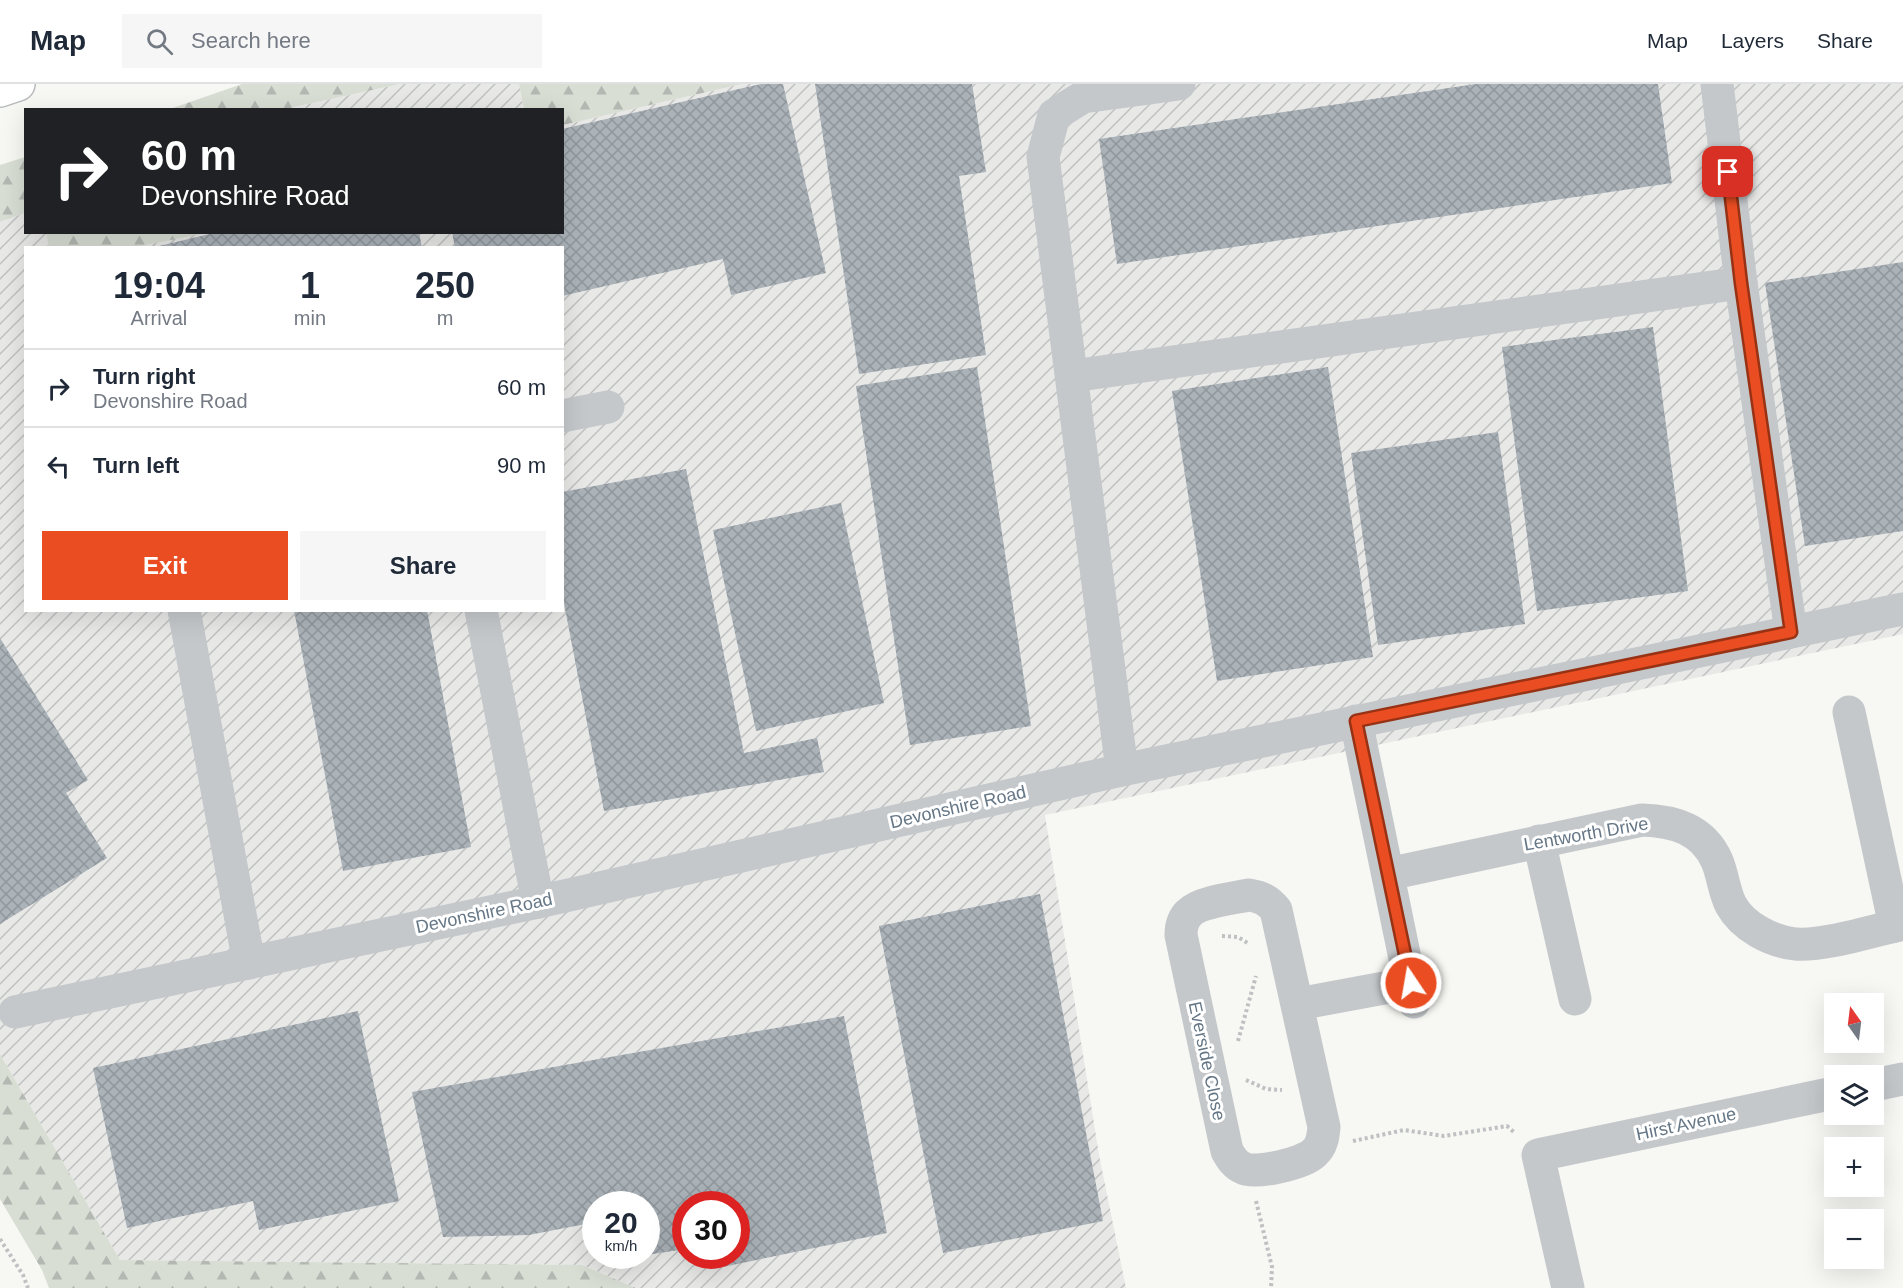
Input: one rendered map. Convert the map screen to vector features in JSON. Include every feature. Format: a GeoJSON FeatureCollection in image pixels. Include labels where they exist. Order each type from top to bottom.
{"type":"FeatureCollection","features":[{"type":"Feature","properties":{"kind":"highway"},"geometry":{"type":"LineString","coordinates":[[0,90],[18,84]]}},
{"type":"Feature","properties":{"kind":"street"},"geometry":{"type":"LineString","coordinates":[[1122,770],[1043,157],[1054,115],[1083,97],[1179,84]]}},
{"type":"Feature","properties":{"kind":"street"},"geometry":{"type":"LineString","coordinates":[[1717,84],[1741,283],[1791,632]]}},
{"type":"Feature","properties":{"kind":"street"},"geometry":{"type":"LineString","coordinates":[[1072,376],[1741,283]]}},
{"type":"Feature","properties":{"kind":"street"},"geometry":{"type":"LineString","coordinates":[[564,416],[608,406]]}},
{"type":"Feature","properties":{"kind":"street","name":"Devonshire Road"},"geometry":{"type":"LineString","coordinates":[[15,1012],[538,902],[1122,770],[1903,609]]}},
{"type":"Feature","properties":{"kind":"street"},"geometry":{"type":"LineString","coordinates":[[184,612],[249,963]]}},
{"type":"Feature","properties":{"kind":"street"},"geometry":{"type":"LineString","coordinates":[[480,612],[538,902]]}},
{"type":"Feature","properties":{"kind":"street"},"geometry":{"type":"LineString","coordinates":[[1849,712],[1899,925]]}},
{"type":"Feature","properties":{"kind":"street"},"geometry":{"type":"LineString","coordinates":[[1298,1004],[1412,992],[1356,721]]}},
{"type":"Feature","properties":{"kind":"street","name":"Lentworth Drive"},"geometry":{"type":"LineString","coordinates":[[1388,874],[1642,820],[1664,821],[1686,829],[1704,841],[1716,861],[1730,904],[1741,919],[1777,940],[1797,944],[1820,942],[1899,925]]}},
{"type":"Feature","properties":{"kind":"street"},"geometry":{"type":"LineString","coordinates":[[1539,841],[1575,999]]}},
{"type":"Feature","properties":{"kind":"street","name":"Everside Close"},"geometry":{"type":"LineString","coordinates":[[1255,1171],[1244,1169],[1234,1162],[1227,1151],[1182,945],[1182,925],[1189,912],[1201,906],[1249,895],[1261,896],[1276,910],[1324,1127],[1323,1135]]}},
{"type":"Feature","properties":{"kind":"street"},"geometry":{"type":"LineString","coordinates":[[1884,1083],[1903,1079]]}},
{"type":"Feature","properties":{"kind":"street","name":"Hirst Avenue"},"geometry":{"type":"LineString","coordinates":[[1538,1155],[1824,1095]]}},
{"type":"Feature","properties":{"kind":"street"},"geometry":{"type":"LineString","coordinates":[[1255,1171],[1304,1160],[1320,1146],[1323,1135]]}},
{"type":"Feature","properties":{"kind":"street"},"geometry":{"type":"LineString","coordinates":[[1538,1155],[1568,1288]]}},
{"type":"Feature","properties":{"kind":"path"},"geometry":{"type":"LineString","coordinates":[[1182,945],[1226,936],[1239,937],[1252,949]]}},
{"type":"Feature","properties":{"kind":"path"},"geometry":{"type":"LineString","coordinates":[[1236,1046],[1257,975]]}},
{"type":"Feature","properties":{"kind":"path"},"geometry":{"type":"LineString","coordinates":[[1242,1077],[1266,1089],[1282,1090],[1315,1084]]}},
{"type":"Feature","properties":{"kind":"path"},"geometry":{"type":"LineString","coordinates":[[1323,1135],[1356,1142],[1404,1130],[1444,1136],[1508,1126],[1538,1155]]}},
{"type":"Feature","properties":{"kind":"path"},"geometry":{"type":"LineString","coordinates":[[1255,1171],[1252,1184],[1272,1266],[1271,1288]]}},
{"type":"Feature","properties":{"kind":"path"},"geometry":{"type":"LineString","coordinates":[[0,1239],[28,1288]]}},
{"type":"Feature","properties":{"kind":"shaded area"},"geometry":{"type":"Polygon","coordinates":[[[400,84],[519,84],[524,108],[290,108],[400,84]]]}},
{"type":"Feature","properties":{"kind":"shaded area"},"geometry":{"type":"Polygon","coordinates":[[[742,84],[1903,84],[1903,634],[1045,815],[1099,1155],[1126,1288],[636,1288],[591,1269],[660,1269],[660,1191],[582,1191],[582,1265],[120,1260],[0,1054],[0,222],[24,213],[24,234],[46,234],[49,246],[24,246],[24,612],[564,612],[564,246],[141,246],[197,234],[564,234],[564,125],[742,84]]]}},
{"type":"Feature","properties":{"kind":"green space"},"geometry":{"type":"Polygon","coordinates":[[[242,84],[400,84],[290,108],[173,108],[242,84]]]}},
{"type":"Feature","properties":{"kind":"green space"},"geometry":{"type":"Polygon","coordinates":[[[519,84],[742,84],[564,125],[564,108],[524,108],[519,84]]]}},
{"type":"Feature","properties":{"kind":"green space"},"geometry":{"type":"Polygon","coordinates":[[[24,157],[24,213],[0,222],[0,165],[24,157]]]}},
{"type":"Feature","properties":{"kind":"green space"},"geometry":{"type":"Polygon","coordinates":[[[46,234],[201,234],[141,246],[49,246],[46,234]]]}},
{"type":"Feature","properties":{"kind":"green space"},"geometry":{"type":"Polygon","coordinates":[[[0,1054],[120,1260],[582,1265],[582,1269],[591,1269],[636,1288],[49,1288],[42,1270],[0,1199],[0,1054]]]}},
{"type":"Feature","properties":{"kind":"building"},"geometry":{"type":"Polygon","coordinates":[[[761,84],[783,84],[826,273],[731,295],[723,259],[564,296],[564,246],[455,246],[452,234],[564,234],[564,129],[761,84]]]}},
{"type":"Feature","properties":{"kind":"building"},"geometry":{"type":"Polygon","coordinates":[[[815,84],[972,84],[986,172],[959,176],[986,355],[859,374],[815,84]]]}},
{"type":"Feature","properties":{"kind":"building"},"geometry":{"type":"Polygon","coordinates":[[[1476,84],[1658,84],[1672,183],[1117,264],[1099,139],[1476,84]]]}},
{"type":"Feature","properties":{"kind":"building"},"geometry":{"type":"Polygon","coordinates":[[[210,234],[419,234],[422,246],[159,246],[210,234]]]}},
{"type":"Feature","properties":{"kind":"building"},"geometry":{"type":"Polygon","coordinates":[[[1903,262],[1903,531],[1805,546],[1765,283],[1903,262]]]}},
{"type":"Feature","properties":{"kind":"building"},"geometry":{"type":"Polygon","coordinates":[[[1653,327],[1688,591],[1537,611],[1502,347],[1653,327]]]}},
{"type":"Feature","properties":{"kind":"building"},"geometry":{"type":"Polygon","coordinates":[[[977,367],[1031,726],[910,745],[856,386],[977,367]]]}},
{"type":"Feature","properties":{"kind":"building"},"geometry":{"type":"Polygon","coordinates":[[[1328,367],[1373,657],[1217,681],[1172,391],[1328,367]]]}},
{"type":"Feature","properties":{"kind":"building"},"geometry":{"type":"Polygon","coordinates":[[[1498,432],[1525,624],[1378,645],[1351,453],[1498,432]]]}},
{"type":"Feature","properties":{"kind":"building"},"geometry":{"type":"Polygon","coordinates":[[[686,469],[744,753],[817,738],[824,772],[604,811],[564,603],[564,492],[686,469]]]}},
{"type":"Feature","properties":{"kind":"building"},"geometry":{"type":"Polygon","coordinates":[[[841,503],[884,703],[756,731],[713,530],[841,503]]]}},
{"type":"Feature","properties":{"kind":"building"},"geometry":{"type":"Polygon","coordinates":[[[294,612],[427,612],[471,847],[343,871],[294,612]]]}},
{"type":"Feature","properties":{"kind":"building"},"geometry":{"type":"Polygon","coordinates":[[[0,638],[88,780],[66,793],[107,858],[0,924],[0,638]]]}},
{"type":"Feature","properties":{"kind":"building"},"geometry":{"type":"Polygon","coordinates":[[[1040,894],[1103,1221],[943,1253],[879,926],[1040,894]]]}},
{"type":"Feature","properties":{"kind":"building"},"geometry":{"type":"Polygon","coordinates":[[[358,1011],[399,1201],[259,1230],[253,1201],[127,1228],[93,1068],[358,1011]]]}},
{"type":"Feature","properties":{"kind":"building"},"geometry":{"type":"Polygon","coordinates":[[[844,1016],[887,1233],[750,1261],[750,1191],[672,1191],[672,1251],[660,1253],[660,1191],[582,1191],[582,1225],[529,1235],[443,1237],[412,1092],[844,1016]]]}},
{"type":"Feature","properties":{"kind":"route"},"geometry":{"type":"LineString","coordinates":[[1411,983],[1356,721],[1791,632],[1741,283],[1728,172]]}}]}
